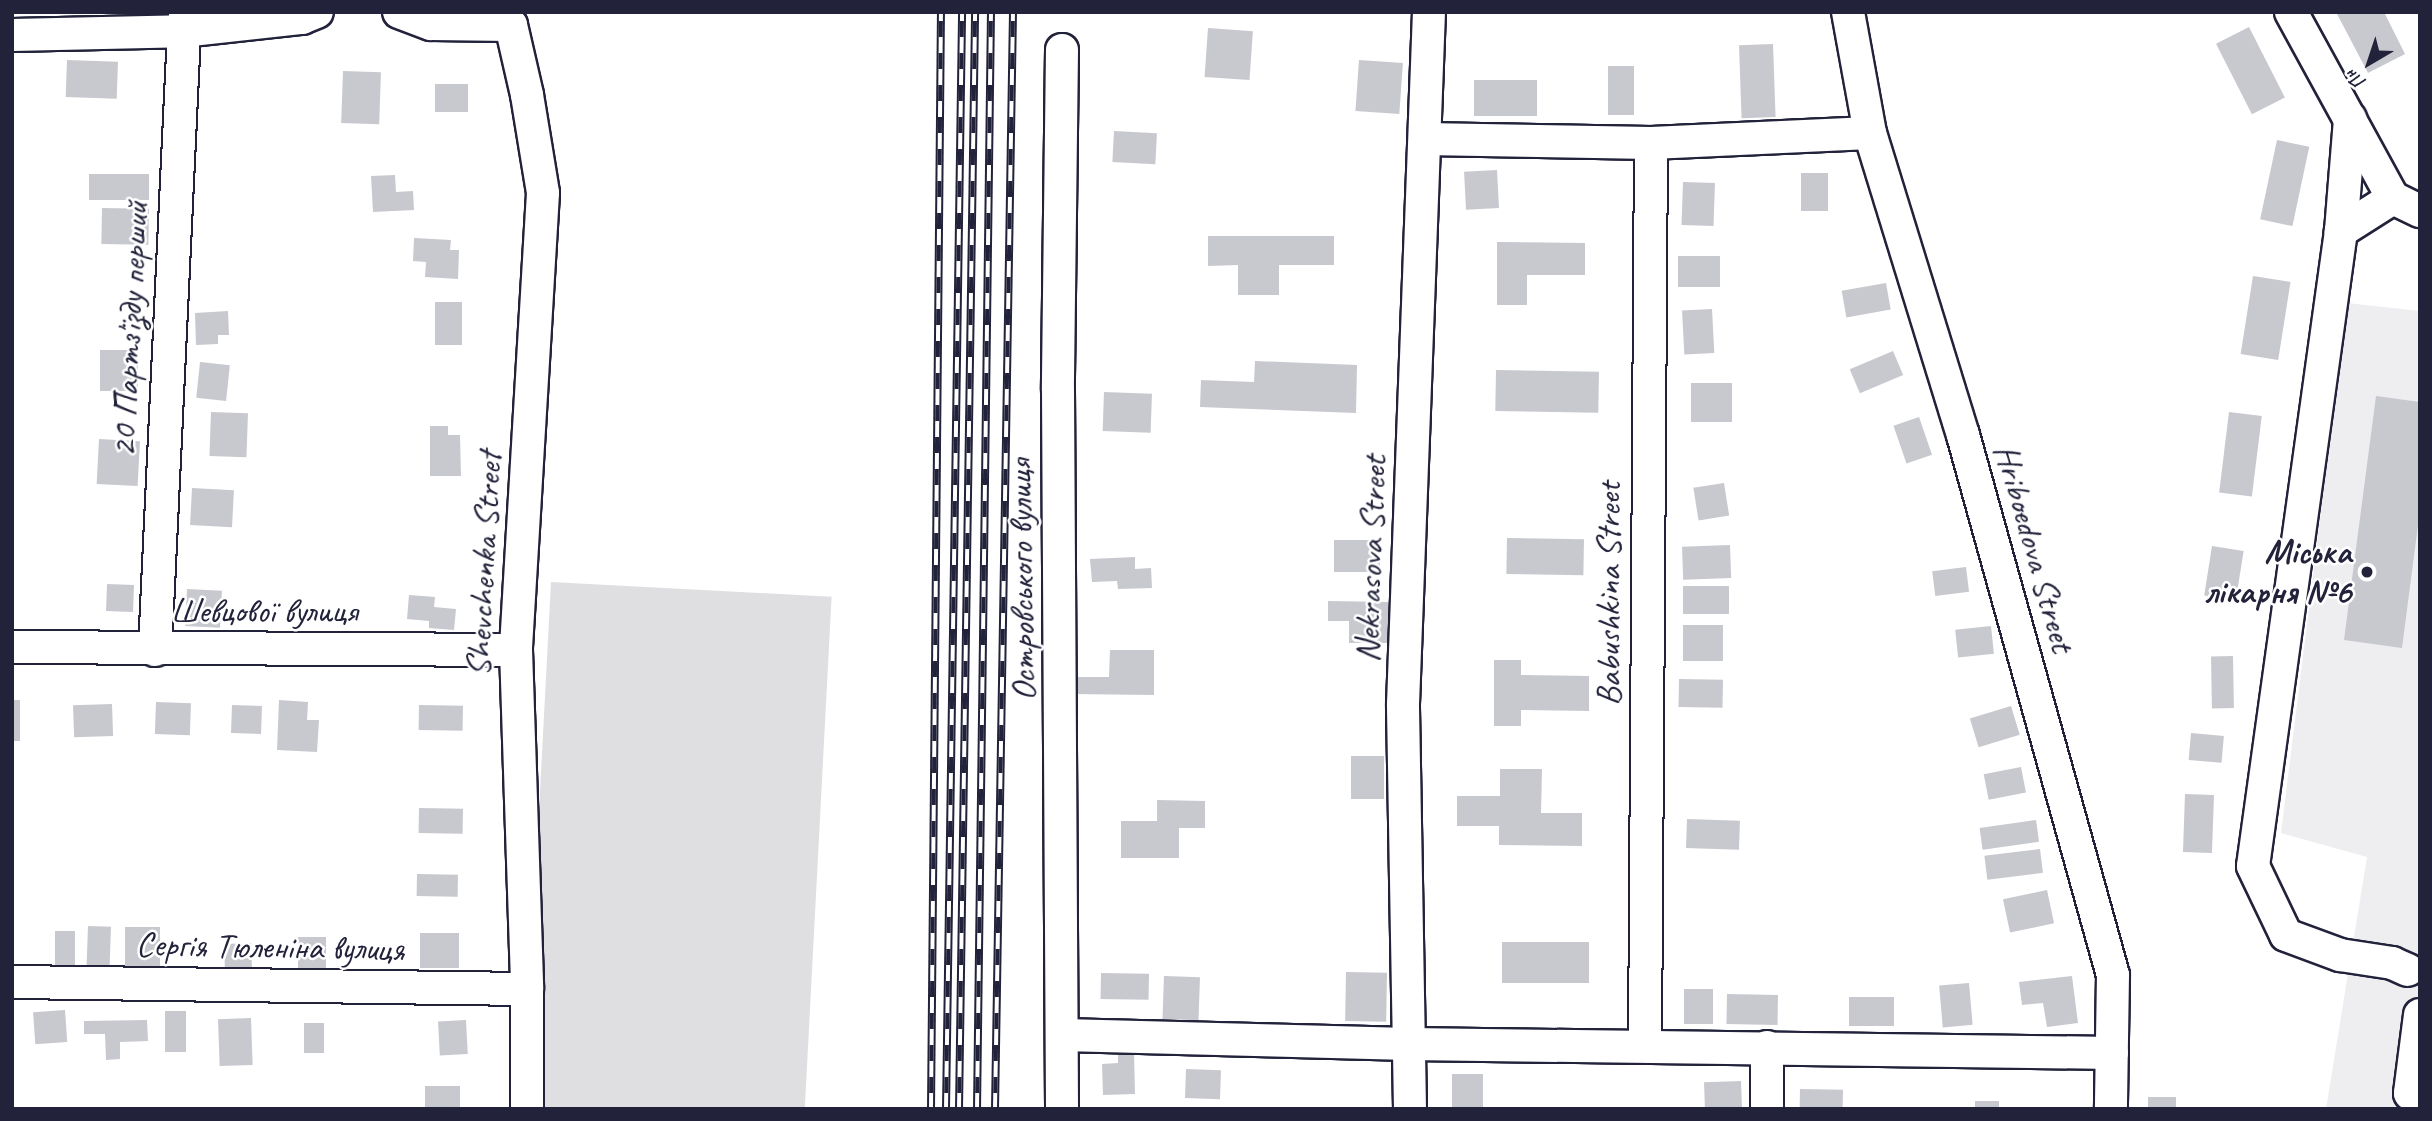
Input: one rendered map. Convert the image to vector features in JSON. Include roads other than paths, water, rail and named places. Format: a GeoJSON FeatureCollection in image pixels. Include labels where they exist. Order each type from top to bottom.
{"type":"FeatureCollection","features":[{"type":"Feature","properties":{"kind":"street"},"geometry":{"type":"LineString","coordinates":[[12,35],[184,22],[302,18],[317,12]]}},
{"type":"Feature","properties":{"kind":"street","name":"Shevchenka Street"},"geometry":{"type":"LineString","coordinates":[[399,12],[431,24],[511,25],[527,95],[543,193],[516,650],[527,989],[527,1109]]}},
{"type":"Feature","properties":{"kind":"street","name":"Nekrasova Street"},"geometry":{"type":"LineString","coordinates":[[1410,1109],[1404,704],[1429,12]]}},
{"type":"Feature","properties":{"kind":"street","name":"Hriboedova Street"},"geometry":{"type":"LineString","coordinates":[[1847,12],[1870,133],[1963,435],[2113,975],[2111,1109]]}},
{"type":"Feature","properties":{"kind":"street"},"geometry":{"type":"LineString","coordinates":[[2291,12],[2350,118],[2406,205],[2341,231]]}},
{"type":"Feature","properties":{"kind":"street","name":"20 Партз'їзду перший"},"geometry":{"type":"LineString","coordinates":[[155,650],[184,22]]}},
{"type":"Feature","properties":{"kind":"street","name":"Островського вулиця"},"geometry":{"type":"LineString","coordinates":[[1062,50],[1058,390],[1062,1109]]}},
{"type":"Feature","properties":{"kind":"street"},"geometry":{"type":"LineString","coordinates":[[2350,118],[2341,231],[2253,866],[2286,935],[2340,955],[2410,974]]}},
{"type":"Feature","properties":{"kind":"street"},"geometry":{"type":"LineString","coordinates":[[1425,139],[1651,143],[1870,133]]}},
{"type":"Feature","properties":{"kind":"street","name":"Babushkina Street"},"geometry":{"type":"LineString","coordinates":[[1644,1045],[1651,143]]}},
{"type":"Feature","properties":{"kind":"street","name":"Шевцової вулиця"},"geometry":{"type":"LineString","coordinates":[[12,647],[155,650],[516,650]]}},
{"type":"Feature","properties":{"kind":"street","name":"Сергія Тюленіна вулиця"},"geometry":{"type":"LineString","coordinates":[[12,982],[527,989]]}},
{"type":"Feature","properties":{"kind":"street"},"geometry":{"type":"LineString","coordinates":[[2420,1015],[2410,1093],[2420,1095]]}},
{"type":"Feature","properties":{"kind":"street"},"geometry":{"type":"LineString","coordinates":[[1063,1035],[1409,1044],[2112,1053]]}},
{"type":"Feature","properties":{"kind":"street"},"geometry":{"type":"LineString","coordinates":[[1767,1047],[1767,1109]]}},
{"type":"Feature","properties":{"kind":"railway"},"geometry":{"type":"LineString","coordinates":[[931,1109],[941,12]]}},
{"type":"Feature","properties":{"kind":"railway"},"geometry":{"type":"LineString","coordinates":[[946,1109],[962,12]]}},
{"type":"Feature","properties":{"kind":"railway"},"geometry":{"type":"LineString","coordinates":[[959,1109],[975,12]]}},
{"type":"Feature","properties":{"kind":"railway"},"geometry":{"type":"LineString","coordinates":[[977,1109],[991,12]]}},
{"type":"Feature","properties":{"kind":"railway"},"geometry":{"type":"LineString","coordinates":[[995,1109],[1013,12]]}},
{"type":"Feature","properties":{"kind":"place","name":"Міська лікарня №6"},"geometry":{"type":"Point","coordinates":[2367,572]}}]}
